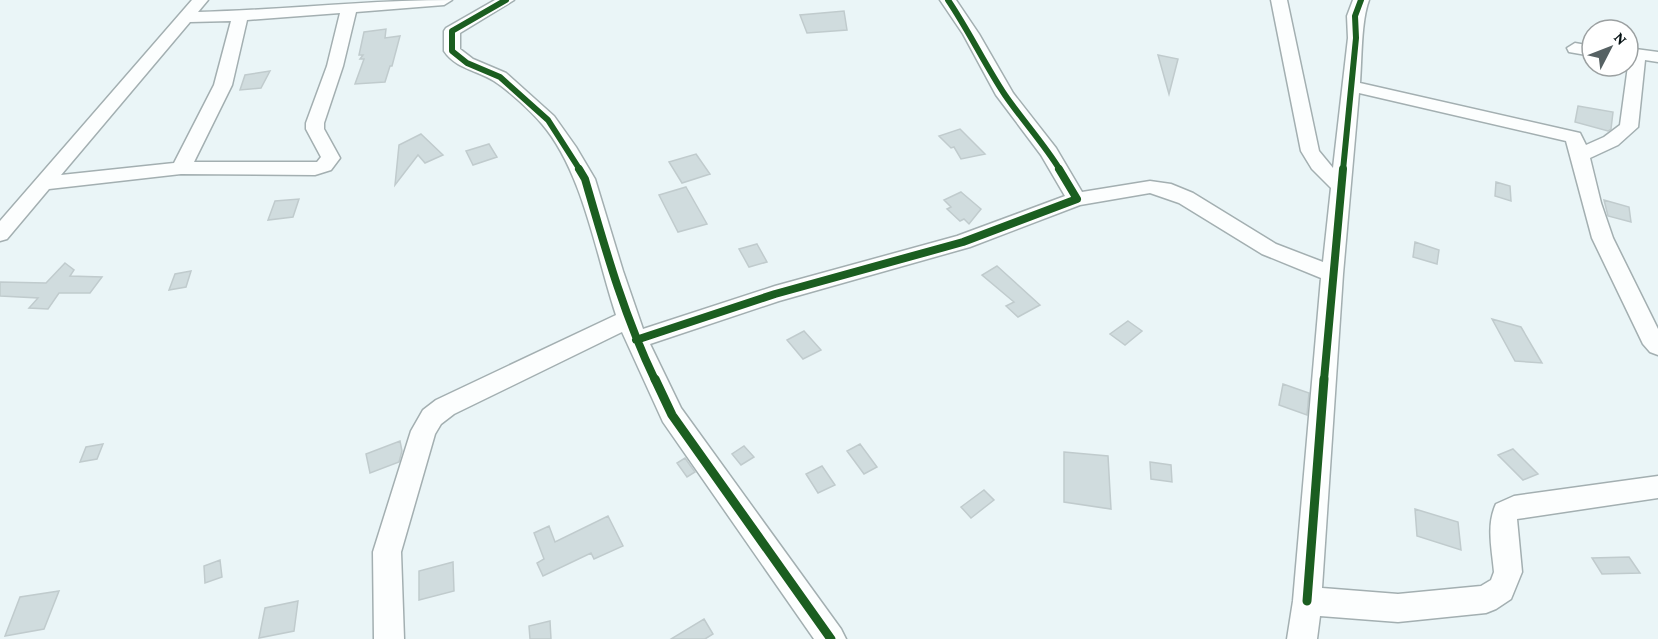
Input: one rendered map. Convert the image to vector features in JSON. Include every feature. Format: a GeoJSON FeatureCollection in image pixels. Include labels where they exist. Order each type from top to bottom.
{"type":"FeatureCollection","features":[{"type":"Feature","properties":{"kind":"street"},"geometry":{"type":"LineString","coordinates":[[0,234],[200,0]]}},
{"type":"Feature","properties":{"kind":"street"},"geometry":{"type":"LineString","coordinates":[[188,16],[240,16],[444,0]]}},
{"type":"Feature","properties":{"kind":"street"},"geometry":{"type":"LineString","coordinates":[[452,0],[452,51],[466,63],[500,77],[548,120],[567,147],[585,178],[612,272],[632,329],[672,416],[750,522],[831,639]]}},
{"type":"Feature","properties":{"kind":"street"},"geometry":{"type":"LineString","coordinates":[[500,0],[506,0]]}},
{"type":"Feature","properties":{"kind":"street"},"geometry":{"type":"LineString","coordinates":[[452,31],[506,0]]}},
{"type":"Feature","properties":{"kind":"street"},"geometry":{"type":"LineString","coordinates":[[948,0],[971,34],[1005,95],[1049,152],[1077,199]]}},
{"type":"Feature","properties":{"kind":"street"},"geometry":{"type":"LineString","coordinates":[[1279,0],[1310,151],[1318,165],[1341,186]]}},
{"type":"Feature","properties":{"kind":"street"},"geometry":{"type":"LineString","coordinates":[[1302,639],[1307,601],[1332,274],[1356,38],[1355,16],[1361,0]]}},
{"type":"Feature","properties":{"kind":"street"},"geometry":{"type":"LineString","coordinates":[[45,183],[181,168],[315,169],[329,162],[331,158],[315,129],[315,123],[335,66],[349,9]]}},
{"type":"Feature","properties":{"kind":"street"},"geometry":{"type":"LineString","coordinates":[[181,168],[223,85],[240,16]]}},
{"type":"Feature","properties":{"kind":"street"},"geometry":{"type":"LineString","coordinates":[[1640,55],[1658,57]]}},
{"type":"Feature","properties":{"kind":"street"},"geometry":{"type":"LineString","coordinates":[[1580,156],[1611,141],[1629,127],[1632,78]]}},
{"type":"Feature","properties":{"kind":"street"},"geometry":{"type":"LineString","coordinates":[[1351,86],[1454,111],[1565,134],[1578,142],[1598,233],[1651,338],[1658,346]]}},
{"type":"Feature","properties":{"kind":"street"},"geometry":{"type":"LineString","coordinates":[[389,639],[387,552],[423,431],[432,417],[445,407],[632,329],[775,294],[963,242],[1077,199],[1150,187],[1164,189],[1186,198],[1269,249],[1332,274]]}},
{"type":"Feature","properties":{"kind":"street"},"geometry":{"type":"LineString","coordinates":[[1307,601],[1398,608],[1485,599],[1501,589],[1508,572],[1503,522],[1505,512],[1514,508],[1658,487]]}},
{"type":"Feature","properties":{"kind":"building"},"geometry":{"type":"Polygon","coordinates":[[[844,11],[847,30],[807,33],[800,15],[844,11]]]}},
{"type":"Feature","properties":{"kind":"building"},"geometry":{"type":"Polygon","coordinates":[[[386,29],[385,38],[400,36],[385,82],[355,84],[364,59],[360,59],[363,55],[359,55],[364,32],[386,29]]]}},
{"type":"Feature","properties":{"kind":"building"},"geometry":{"type":"Polygon","coordinates":[[[1158,55],[1178,59],[1169,94],[1158,55]]]}},
{"type":"Feature","properties":{"kind":"building"},"geometry":{"type":"Polygon","coordinates":[[[270,71],[261,88],[240,90],[245,75],[270,71]]]}},
{"type":"Feature","properties":{"kind":"building"},"geometry":{"type":"Polygon","coordinates":[[[1578,106],[1613,112],[1611,129],[1608,131],[1575,122],[1578,106]]]}},
{"type":"Feature","properties":{"kind":"building"},"geometry":{"type":"Polygon","coordinates":[[[960,129],[985,154],[961,159],[954,147],[951,148],[939,136],[960,129]]]}},
{"type":"Feature","properties":{"kind":"building"},"geometry":{"type":"Polygon","coordinates":[[[421,134],[443,155],[425,163],[418,155],[395,185],[399,145],[421,134]]]}},
{"type":"Feature","properties":{"kind":"building"},"geometry":{"type":"Polygon","coordinates":[[[489,144],[497,157],[473,165],[466,151],[489,144]]]}},
{"type":"Feature","properties":{"kind":"building"},"geometry":{"type":"Polygon","coordinates":[[[696,154],[710,174],[682,183],[669,162],[696,154]]]}},
{"type":"Feature","properties":{"kind":"building"},"geometry":{"type":"Polygon","coordinates":[[[1496,182],[1510,186],[1511,201],[1495,196],[1496,182]]]}},
{"type":"Feature","properties":{"kind":"building"},"geometry":{"type":"Polygon","coordinates":[[[686,187],[707,224],[678,232],[659,195],[686,187]]]}},
{"type":"Feature","properties":{"kind":"building"},"geometry":{"type":"Polygon","coordinates":[[[961,192],[981,209],[969,224],[964,219],[960,221],[947,209],[951,207],[944,200],[961,192]]]}},
{"type":"Feature","properties":{"kind":"building"},"geometry":{"type":"Polygon","coordinates":[[[299,199],[293,217],[268,220],[275,201],[299,199]]]}},
{"type":"Feature","properties":{"kind":"building"},"geometry":{"type":"Polygon","coordinates":[[[1604,200],[1629,207],[1631,222],[1608,216],[1604,200]]]}},
{"type":"Feature","properties":{"kind":"building"},"geometry":{"type":"Polygon","coordinates":[[[1415,242],[1439,250],[1437,264],[1413,257],[1415,242]]]}},
{"type":"Feature","properties":{"kind":"building"},"geometry":{"type":"Polygon","coordinates":[[[757,244],[767,262],[749,267],[739,249],[757,244]]]}},
{"type":"Feature","properties":{"kind":"building"},"geometry":{"type":"Polygon","coordinates":[[[65,263],[74,270],[70,276],[102,277],[90,293],[59,293],[48,309],[29,308],[38,298],[0,296],[0,282],[46,283],[65,263]]]}},
{"type":"Feature","properties":{"kind":"building"},"geometry":{"type":"Polygon","coordinates":[[[997,266],[1040,305],[1018,317],[1006,306],[1014,302],[982,275],[997,266]]]}},
{"type":"Feature","properties":{"kind":"building"},"geometry":{"type":"Polygon","coordinates":[[[191,271],[186,287],[169,290],[175,274],[191,271]]]}},
{"type":"Feature","properties":{"kind":"building"},"geometry":{"type":"Polygon","coordinates":[[[1492,319],[1521,327],[1542,363],[1515,361],[1492,319]]]}},
{"type":"Feature","properties":{"kind":"building"},"geometry":{"type":"Polygon","coordinates":[[[1128,321],[1142,331],[1125,345],[1110,334],[1128,321]]]}},
{"type":"Feature","properties":{"kind":"building"},"geometry":{"type":"Polygon","coordinates":[[[804,331],[821,350],[803,359],[787,340],[804,331]]]}},
{"type":"Feature","properties":{"kind":"building"},"geometry":{"type":"Polygon","coordinates":[[[1283,384],[1309,393],[1307,415],[1279,405],[1283,384]]]}},
{"type":"Feature","properties":{"kind":"building"},"geometry":{"type":"Polygon","coordinates":[[[400,441],[402,451],[399,462],[370,473],[366,454],[400,441]]]}},
{"type":"Feature","properties":{"kind":"building"},"geometry":{"type":"Polygon","coordinates":[[[103,444],[97,459],[80,462],[86,447],[103,444]]]}},
{"type":"Feature","properties":{"kind":"building"},"geometry":{"type":"Polygon","coordinates":[[[860,444],[877,467],[864,474],[847,451],[860,444]]]}},
{"type":"Feature","properties":{"kind":"building"},"geometry":{"type":"Polygon","coordinates":[[[744,446],[754,457],[741,465],[732,454],[744,446]]]}},
{"type":"Feature","properties":{"kind":"building"},"geometry":{"type":"Polygon","coordinates":[[[1513,449],[1538,474],[1523,480],[1498,455],[1513,449]]]}},
{"type":"Feature","properties":{"kind":"building"},"geometry":{"type":"Polygon","coordinates":[[[1064,452],[1108,456],[1111,509],[1064,502],[1064,452]]]}},
{"type":"Feature","properties":{"kind":"building"},"geometry":{"type":"Polygon","coordinates":[[[685,458],[695,472],[687,477],[677,463],[685,458]]]}},
{"type":"Feature","properties":{"kind":"building"},"geometry":{"type":"Polygon","coordinates":[[[1150,462],[1171,465],[1172,482],[1151,479],[1150,462]]]}},
{"type":"Feature","properties":{"kind":"building"},"geometry":{"type":"Polygon","coordinates":[[[822,466],[835,485],[818,493],[806,474],[822,466]]]}},
{"type":"Feature","properties":{"kind":"building"},"geometry":{"type":"Polygon","coordinates":[[[984,490],[994,500],[971,518],[961,507],[984,490]]]}},
{"type":"Feature","properties":{"kind":"building"},"geometry":{"type":"Polygon","coordinates":[[[1415,509],[1458,522],[1461,550],[1417,536],[1415,509]]]}},
{"type":"Feature","properties":{"kind":"building"},"geometry":{"type":"Polygon","coordinates":[[[608,516],[623,546],[594,559],[591,553],[543,576],[537,563],[544,559],[534,533],[549,526],[555,542],[608,516]]]}},
{"type":"Feature","properties":{"kind":"building"},"geometry":{"type":"Polygon","coordinates":[[[1629,557],[1640,573],[1602,574],[1592,558],[1629,557]]]}},
{"type":"Feature","properties":{"kind":"building"},"geometry":{"type":"Polygon","coordinates":[[[220,560],[222,577],[205,583],[204,566],[220,560]]]}},
{"type":"Feature","properties":{"kind":"building"},"geometry":{"type":"Polygon","coordinates":[[[453,562],[454,591],[419,600],[419,571],[453,562]]]}},
{"type":"Feature","properties":{"kind":"building"},"geometry":{"type":"Polygon","coordinates":[[[59,591],[44,629],[5,636],[20,597],[59,591]]]}},
{"type":"Feature","properties":{"kind":"building"},"geometry":{"type":"Polygon","coordinates":[[[298,601],[294,631],[259,638],[265,608],[298,601]]]}},
{"type":"Feature","properties":{"kind":"building"},"geometry":{"type":"Polygon","coordinates":[[[704,619],[713,634],[705,639],[671,639],[704,619]]]}},
{"type":"Feature","properties":{"kind":"building"},"geometry":{"type":"Polygon","coordinates":[[[550,621],[551,639],[530,639],[529,626],[550,621]]]}},
{"type":"Feature","properties":{"kind":"cycle path"},"geometry":{"type":"LineString","coordinates":[[506,0],[452,31],[452,51],[467,63],[500,77],[548,120],[567,147],[585,179],[612,271],[636,340],[672,415],[831,639]]}},
{"type":"Feature","properties":{"kind":"cycle path"},"geometry":{"type":"LineString","coordinates":[[636,340],[775,294],[963,242],[1077,199],[1049,152],[1005,95],[971,34],[948,0]]}},
{"type":"Feature","properties":{"kind":"cycle path"},"geometry":{"type":"LineString","coordinates":[[1307,601],[1332,274],[1356,38],[1355,16],[1361,0]]}}]}
